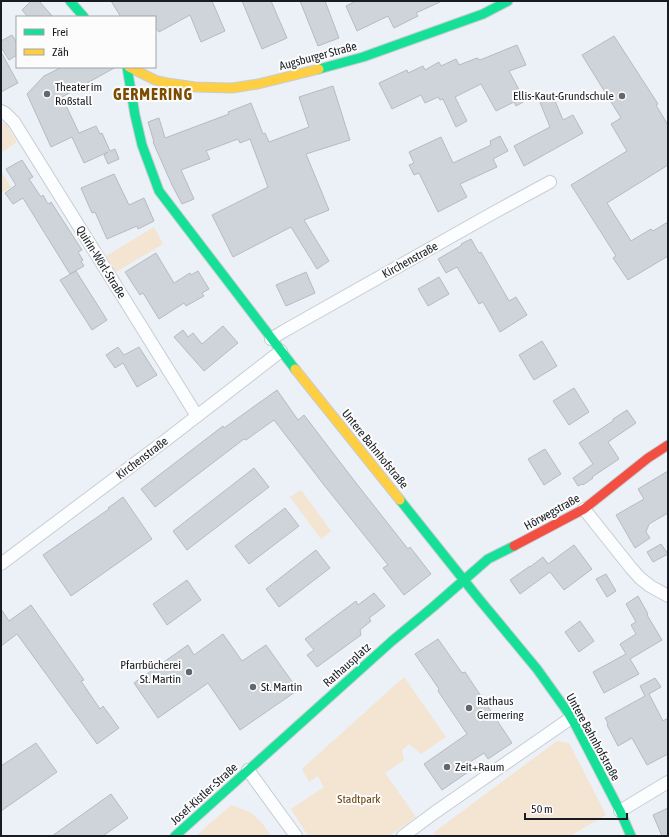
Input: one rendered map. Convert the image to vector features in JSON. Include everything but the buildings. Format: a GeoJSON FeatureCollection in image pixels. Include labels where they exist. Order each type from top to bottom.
{"type":"FeatureCollection","features":[{"type":"Feature","properties":{"kind":"street"},"geometry":{"type":"LineString","coordinates":[[70,1],[83,16]]}},
{"type":"Feature","properties":{"kind":"street","name":"Augsburger Straße"},"geometry":{"type":"LineString","coordinates":[[130,68],[154,80],[195,87],[232,88],[258,84],[363,57],[483,14],[508,1]]}},
{"type":"Feature","properties":{"kind":"street","name":"Untere Bahnhofstraße"},"geometry":{"type":"LineString","coordinates":[[128,68],[133,106],[142,145],[159,191],[281,351],[537,669],[557,696],[589,750],[632,836]]}},
{"type":"Feature","properties":{"kind":"street","name":"Quirin-Wörl-Straße"},"geometry":{"type":"LineString","coordinates":[[1,111],[5,112],[14,122],[197,416]]}},
{"type":"Feature","properties":{"kind":"street","name":"Kirchenstraße"},"geometry":{"type":"LineString","coordinates":[[272,339],[290,327],[550,182]]}},
{"type":"Feature","properties":{"kind":"street","name":"Kirchenstraße"},"geometry":{"type":"LineString","coordinates":[[1,564],[281,351]]}},
{"type":"Feature","properties":{"kind":"street","name":"Hörwegstraße"},"geometry":{"type":"LineString","coordinates":[[464,579],[488,559],[584,510],[648,458],[668,445]]}},
{"type":"Feature","properties":{"kind":"street"},"geometry":{"type":"LineString","coordinates":[[584,510],[640,578],[650,586],[668,596]]}},
{"type":"Feature","properties":{"kind":"street","name":"Rathausplatz"},"geometry":{"type":"LineString","coordinates":[[248,770],[386,646],[464,579]]}},
{"type":"Feature","properties":{"kind":"street"},"geometry":{"type":"LineString","coordinates":[[403,836],[571,718]]}},
{"type":"Feature","properties":{"kind":"street"},"geometry":{"type":"LineString","coordinates":[[248,770],[296,836]]}},
{"type":"Feature","properties":{"kind":"street","name":"Josef-Kistler-Straße"},"geometry":{"type":"LineString","coordinates":[[175,836],[248,770]]}},
{"type":"Feature","properties":{"kind":"street"},"geometry":{"type":"LineString","coordinates":[[620,811],[668,782]]}},
{"type":"Feature","properties":{"kind":"green space"},"geometry":{"type":"Polygon","coordinates":[[[1,122],[6,124],[17,142],[1,153],[1,122]]]}},
{"type":"Feature","properties":{"kind":"green space"},"geometry":{"type":"Polygon","coordinates":[[[1,171],[11,187],[1,193],[1,171]]]}},
{"type":"Feature","properties":{"kind":"green space"},"geometry":{"type":"Polygon","coordinates":[[[154,227],[163,244],[116,272],[106,256],[154,227]]]}},
{"type":"Feature","properties":{"kind":"green space"},"geometry":{"type":"Polygon","coordinates":[[[301,490],[331,531],[321,539],[290,497],[301,490]]]}},
{"type":"Feature","properties":{"kind":"green space","name":"Stadtpark"},"geometry":{"type":"Polygon","coordinates":[[[404,677],[446,737],[421,754],[409,744],[402,750],[404,760],[385,773],[416,817],[389,836],[308,836],[291,809],[324,787],[318,776],[309,782],[302,769],[404,677]]]}},
{"type":"Feature","properties":{"kind":"green space"},"geometry":{"type":"Polygon","coordinates":[[[557,741],[569,743],[606,815],[570,836],[436,836],[433,833],[557,741]]]}},
{"type":"Feature","properties":{"kind":"green space"},"geometry":{"type":"Polygon","coordinates":[[[231,805],[250,812],[262,823],[271,836],[196,836],[231,805]]]}},
{"type":"Feature","properties":{"kind":"traffic: fast"},"geometry":{"type":"LineString","coordinates":[[70,1],[83,16]]}},
{"type":"Feature","properties":{"kind":"traffic: fast"},"geometry":{"type":"LineString","coordinates":[[319,69],[363,57],[483,14],[508,1]]}},
{"type":"Feature","properties":{"kind":"traffic: fast"},"geometry":{"type":"LineString","coordinates":[[127,68],[142,145],[159,191],[295,369]]}},
{"type":"Feature","properties":{"kind":"traffic: fast"},"geometry":{"type":"LineString","coordinates":[[400,500],[537,669],[567,711],[620,811],[631,836]]}},
{"type":"Feature","properties":{"kind":"traffic: fast"},"geometry":{"type":"LineString","coordinates":[[175,836],[392,641],[488,559],[514,546]]}},
{"type":"Feature","properties":{"kind":"traffic: slow"},"geometry":{"type":"LineString","coordinates":[[131,68],[155,80],[167,83],[195,87],[232,88],[258,84],[319,69]]}},
{"type":"Feature","properties":{"kind":"traffic: slow"},"geometry":{"type":"LineString","coordinates":[[295,369],[400,500]]}},
{"type":"Feature","properties":{"kind":"traffic: jam"},"geometry":{"type":"LineString","coordinates":[[514,546],[584,509],[648,458],[668,445]]}},
{"type":"Feature","properties":{"kind":"place","name":"Theater im Roßstall"},"geometry":{"type":"Point","coordinates":[47,94]}},
{"type":"Feature","properties":{"kind":"place","name":"Ellis-Kaut-Grundschule"},"geometry":{"type":"Point","coordinates":[622,96]}},
{"type":"Feature","properties":{"kind":"place","name":"Pfarrbücherei St. Martin"},"geometry":{"type":"Point","coordinates":[189,672]}},
{"type":"Feature","properties":{"kind":"place","name":"St. Martin"},"geometry":{"type":"Point","coordinates":[253,687]}},
{"type":"Feature","properties":{"kind":"place","name":"Rathaus Germering"},"geometry":{"type":"Point","coordinates":[469,708]}},
{"type":"Feature","properties":{"kind":"place","name":"Zeit+Raum"},"geometry":{"type":"Point","coordinates":[447,767]}},
{"type":"Feature","properties":{"kind":"district","name":"GERMERING"},"geometry":{"type":"Point","coordinates":[153,94]}}]}
